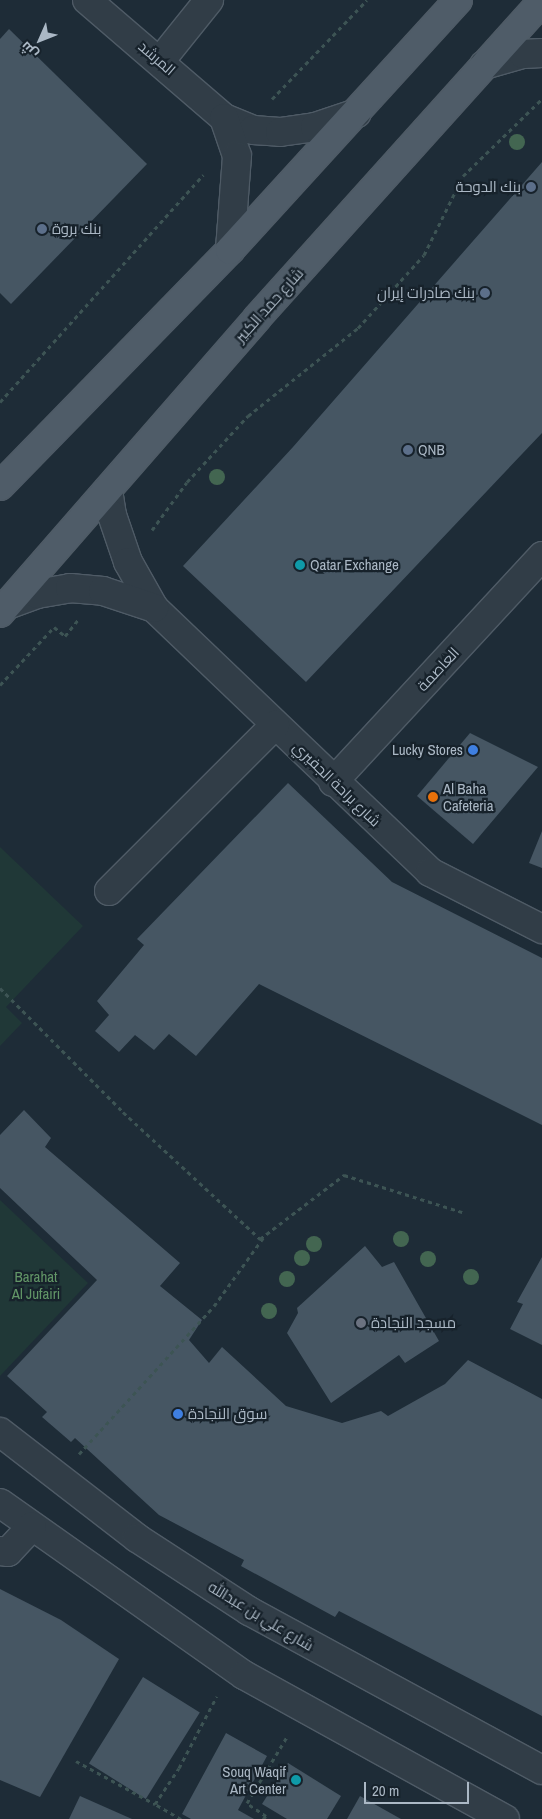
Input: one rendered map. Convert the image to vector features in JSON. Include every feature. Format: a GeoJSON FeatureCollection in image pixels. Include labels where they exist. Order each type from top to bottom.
{"type":"FeatureCollection","features":[{"type":"Feature","properties":{"kind":"main road"},"geometry":{"type":"LineString","coordinates":[[0,486],[230,250],[458,0]]}},
{"type":"Feature","properties":{"kind":"main road","name":"شارع حمد الكبير"},"geometry":{"type":"LineString","coordinates":[[4,609],[484,65],[542,2]]}},
{"type":"Feature","properties":{"kind":"street","name":"المرشد"},"geometry":{"type":"LineString","coordinates":[[87,0],[160,60],[224,118],[253,130],[280,132],[315,128],[357,112]]}},
{"type":"Feature","properties":{"kind":"street"},"geometry":{"type":"LineString","coordinates":[[160,60],[209,0]]}},
{"type":"Feature","properties":{"kind":"street"},"geometry":{"type":"LineString","coordinates":[[484,65],[523,54],[542,53]]}},
{"type":"Feature","properties":{"kind":"street","name":"المرشد"},"geometry":{"type":"LineString","coordinates":[[224,118],[237,156],[230,250]]}},
{"type":"Feature","properties":{"kind":"street","name":"شارع براحة الجفيري"},"geometry":{"type":"LineString","coordinates":[[108,490],[112,515],[128,562],[154,608],[430,872],[542,929]]}},
{"type":"Feature","properties":{"kind":"street","name":"العاصمة"},"geometry":{"type":"LineString","coordinates":[[334,782],[542,556]]}},
{"type":"Feature","properties":{"kind":"street","name":"شارع براحة الجفيري"},"geometry":{"type":"LineString","coordinates":[[4,609],[38,594],[70,588],[102,590],[154,608]]}},
{"type":"Feature","properties":{"kind":"street"},"geometry":{"type":"LineString","coordinates":[[109,891],[275,725]]}},
{"type":"Feature","properties":{"kind":"street","name":"شارع علي بن عبدالله"},"geometry":{"type":"LineString","coordinates":[[0,1432],[137,1538],[249,1612],[542,1770]]}},
{"type":"Feature","properties":{"kind":"street"},"geometry":{"type":"LineString","coordinates":[[0,1503],[232,1666],[303,1708],[505,1819]]}},
{"type":"Feature","properties":{"kind":"street"},"geometry":{"type":"LineString","coordinates":[[0,1551],[8,1552],[32,1526]]}},
{"type":"Feature","properties":{"kind":"path"},"geometry":{"type":"LineString","coordinates":[[272,99],[367,0]]}},
{"type":"Feature","properties":{"kind":"path"},"geometry":{"type":"LineString","coordinates":[[128,562],[187,482],[248,416],[358,328],[424,255],[463,176],[542,99]]}},
{"type":"Feature","properties":{"kind":"path"},"geometry":{"type":"LineString","coordinates":[[0,402],[208,169]]}},
{"type":"Feature","properties":{"kind":"path"},"geometry":{"type":"LineString","coordinates":[[0,685],[54,627],[65,636],[102,590]]}},
{"type":"Feature","properties":{"kind":"path"},"geometry":{"type":"LineString","coordinates":[[0,988],[130,1118],[260,1239],[344,1174],[462,1212]]}},
{"type":"Feature","properties":{"kind":"path"},"geometry":{"type":"LineString","coordinates":[[77,1456],[214,1306],[265,1236]]}},
{"type":"Feature","properties":{"kind":"path"},"geometry":{"type":"LineString","coordinates":[[155,1804],[180,1768],[232,1666]]}},
{"type":"Feature","properties":{"kind":"path"},"geometry":{"type":"LineString","coordinates":[[263,1819],[266,1816],[247,1803],[303,1708]]}},
{"type":"Feature","properties":{"kind":"path"},"geometry":{"type":"LineString","coordinates":[[76,1761],[181,1819]]}},
{"type":"Feature","properties":{"kind":"green space"},"geometry":{"type":"Polygon","coordinates":[[[0,847],[83,926],[6,1007],[22,1023],[0,1046],[0,847]]]}},
{"type":"Feature","properties":{"kind":"green space","name":"Barahat Al Jufairi"},"geometry":{"type":"Polygon","coordinates":[[[0,1200],[88,1283],[0,1376],[0,1200]]]}},
{"type":"Feature","properties":{"kind":"building","name":"بنك بروة"},"geometry":{"type":"Polygon","coordinates":[[[9,29],[147,164],[11,304],[0,293],[0,39],[9,29]]]}},
{"type":"Feature","properties":{"kind":"building"},"geometry":{"type":"Polygon","coordinates":[[[542,162],[542,433],[306,682],[183,566],[293,447],[542,162]]]}},
{"type":"Feature","properties":{"kind":"building"},"geometry":{"type":"Polygon","coordinates":[[[470,733],[538,767],[473,844],[417,796],[470,733]]]}},
{"type":"Feature","properties":{"kind":"building"},"geometry":{"type":"Polygon","coordinates":[[[288,783],[392,882],[542,958],[542,1125],[259,984],[196,1056],[169,1034],[154,1050],[135,1035],[119,1052],[95,1031],[109,1015],[97,1001],[144,945],[137,939],[288,783]]]}},
{"type":"Feature","properties":{"kind":"building"},"geometry":{"type":"Polygon","coordinates":[[[542,831],[542,868],[529,863],[542,831]]]}},
{"type":"Feature","properties":{"kind":"building","name":"سوق النجادة"},"geometry":{"type":"Polygon","coordinates":[[[24,1110],[51,1138],[45,1147],[180,1263],[160,1286],[202,1320],[189,1340],[209,1363],[222,1347],[286,1406],[342,1423],[381,1411],[388,1416],[445,1384],[468,1360],[542,1399],[542,1716],[339,1611],[335,1617],[241,1566],[244,1560],[159,1515],[75,1438],[71,1442],[42,1417],[47,1412],[7,1376],[97,1280],[0,1188],[0,1135],[24,1110]]]}},
{"type":"Feature","properties":{"kind":"building","name":"مسجد النجادة"},"geometry":{"type":"Polygon","coordinates":[[[365,1246],[382,1267],[394,1262],[439,1341],[405,1363],[399,1355],[331,1403],[287,1333],[298,1313],[297,1308],[365,1246]]]}},
{"type":"Feature","properties":{"kind":"building"},"geometry":{"type":"Polygon","coordinates":[[[542,1257],[542,1345],[510,1329],[523,1304],[517,1302],[542,1257]]]}},
{"type":"Feature","properties":{"kind":"building"},"geometry":{"type":"Polygon","coordinates":[[[0,1589],[61,1620],[119,1659],[40,1797],[0,1780],[0,1589]]]}},
{"type":"Feature","properties":{"kind":"building"},"geometry":{"type":"Polygon","coordinates":[[[143,1677],[200,1713],[146,1799],[89,1764],[143,1677]]]}},
{"type":"Feature","properties":{"kind":"building"},"geometry":{"type":"Polygon","coordinates":[[[226,1733],[267,1756],[238,1810],[254,1819],[191,1819],[182,1814],[226,1733]]]}},
{"type":"Feature","properties":{"kind":"building","name":"Souq Waqif Art Center"},"geometry":{"type":"Polygon","coordinates":[[[288,1763],[341,1796],[327,1819],[287,1819],[262,1804],[288,1763]]]}},
{"type":"Feature","properties":{"kind":"building"},"geometry":{"type":"Polygon","coordinates":[[[80,1796],[132,1819],[69,1819],[80,1796]]]}},
{"type":"Feature","properties":{"kind":"building"},"geometry":{"type":"Polygon","coordinates":[[[360,1796],[401,1819],[347,1819],[360,1796]]]}},
{"type":"Feature","properties":{"kind":"place","name":"بنك الدوحة"},"geometry":{"type":"Point","coordinates":[531,187]}},
{"type":"Feature","properties":{"kind":"place","name":"بنك بروة"},"geometry":{"type":"Point","coordinates":[42,229]}},
{"type":"Feature","properties":{"kind":"place","name":"بنك صادرات إيران"},"geometry":{"type":"Point","coordinates":[485,293]}},
{"type":"Feature","properties":{"kind":"place","name":"QNB"},"geometry":{"type":"Point","coordinates":[408,450]}},
{"type":"Feature","properties":{"kind":"place","name":"Qatar Exchange"},"geometry":{"type":"Point","coordinates":[300,565]}},
{"type":"Feature","properties":{"kind":"place","name":"Lucky Stores"},"geometry":{"type":"Point","coordinates":[473,750]}},
{"type":"Feature","properties":{"kind":"place","name":"Al Baha Cafeteria"},"geometry":{"type":"Point","coordinates":[433,797]}},
{"type":"Feature","properties":{"kind":"place","name":"مسجد النجادة"},"geometry":{"type":"Point","coordinates":[361,1323]}},
{"type":"Feature","properties":{"kind":"place","name":"سوق النجادة"},"geometry":{"type":"Point","coordinates":[178,1414]}},
{"type":"Feature","properties":{"kind":"place","name":"Souq Waqif Art Center"},"geometry":{"type":"Point","coordinates":[296,1780]}}]}
